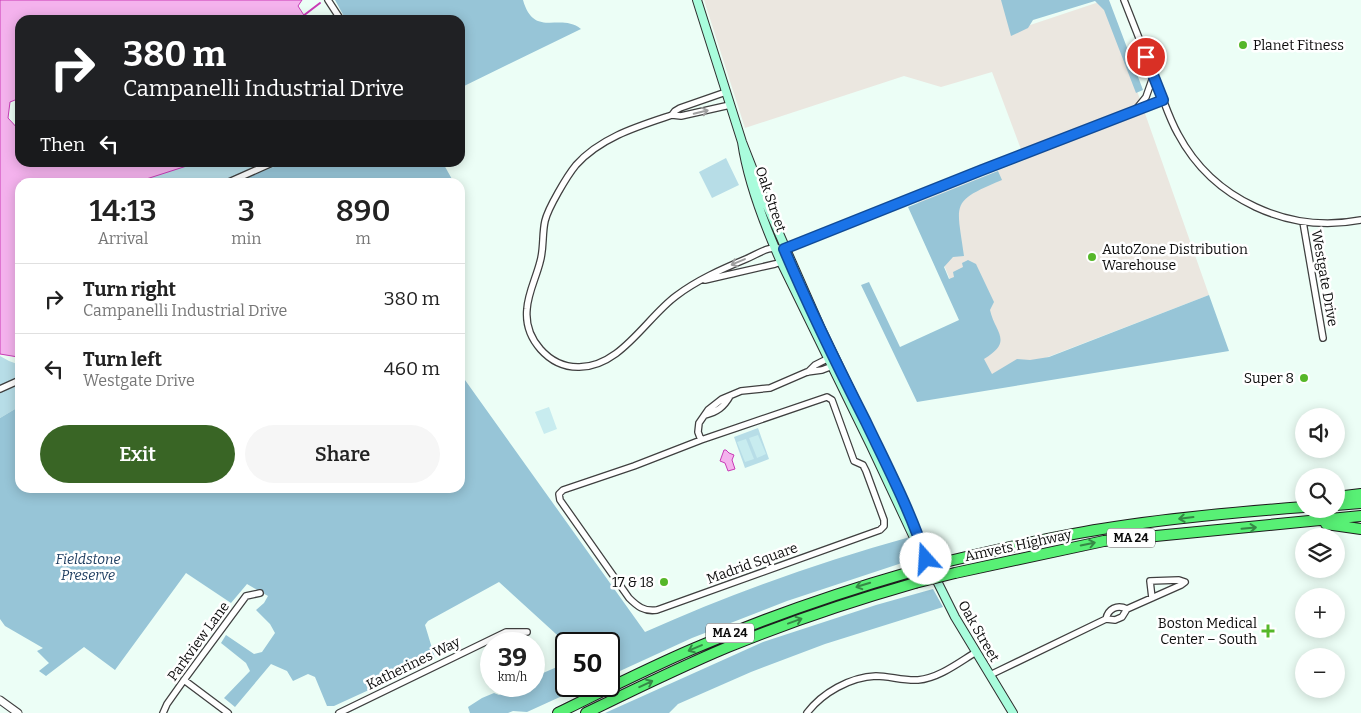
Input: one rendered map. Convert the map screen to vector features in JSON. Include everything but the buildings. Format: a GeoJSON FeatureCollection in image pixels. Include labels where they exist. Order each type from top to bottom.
{"type":"FeatureCollection","features":[{"type":"Feature","properties":{"kind":"highway"},"geometry":{"type":"LineString","coordinates":[[1345,496],[1361,494]]}},
{"type":"Feature","properties":{"kind":"highway"},"geometry":{"type":"LineString","coordinates":[[1345,504],[1361,502]]}},
{"type":"Feature","properties":{"kind":"highway","name":"Amvets Highway"},"geometry":{"type":"LineString","coordinates":[[558,713],[666,660],[725,635],[814,601],[949,561],[1102,529],[1295,507]]}},
{"type":"Feature","properties":{"kind":"highway","name":"Amvets Highway"},"geometry":{"type":"LineString","coordinates":[[586,713],[737,643],[819,613],[954,573],[1104,541],[1361,516]]}},
{"type":"Feature","properties":{"kind":"highway"},"geometry":{"type":"LineString","coordinates":[[1310,522],[1361,530]]}},
{"type":"Feature","properties":{"kind":"main road","name":"Oak Street"},"geometry":{"type":"LineString","coordinates":[[697,0],[742,142],[784,249],[832,361]]}},
{"type":"Feature","properties":{"kind":"main road","name":"Oak Street"},"geometry":{"type":"LineString","coordinates":[[742,142],[749,176],[781,262],[906,509],[926,559],[951,608],[1013,713]]}},
{"type":"Feature","properties":{"kind":"street"},"geometry":{"type":"LineString","coordinates":[[328,0],[338,15]]}},
{"type":"Feature","properties":{"kind":"street","name":"Westgate Drive"},"geometry":{"type":"LineString","coordinates":[[1124,0],[1163,100],[1181,140],[1192,158],[1215,181],[1251,205],[1273,214],[1303,222],[1343,223],[1361,220]]}},
{"type":"Feature","properties":{"kind":"street"},"geometry":{"type":"LineString","coordinates":[[1134,111],[1146,97],[1153,75]]}},
{"type":"Feature","properties":{"kind":"street"},"geometry":{"type":"LineString","coordinates":[[672,115],[680,108],[726,92]]}},
{"type":"Feature","properties":{"kind":"street"},"geometry":{"type":"LineString","coordinates":[[730,105],[681,116],[672,115],[635,127],[612,138],[586,156],[573,169],[547,215],[542,256],[529,298],[527,320],[540,351],[549,358],[567,366],[593,366],[612,356],[629,342],[676,296],[714,272],[774,246],[784,249],[991,166],[1163,100]]}},
{"type":"Feature","properties":{"kind":"street"},"geometry":{"type":"LineString","coordinates":[[238,178],[263,167]]}},
{"type":"Feature","properties":{"kind":"street","name":"Westgate Drive"},"geometry":{"type":"LineString","coordinates":[[1303,222],[1323,338]]}},
{"type":"Feature","properties":{"kind":"street"},"geometry":{"type":"LineString","coordinates":[[703,280],[758,269],[781,262],[784,249]]}},
{"type":"Feature","properties":{"kind":"street"},"geometry":{"type":"LineString","coordinates":[[701,440],[698,427],[712,406],[722,399],[741,391],[770,388],[807,372],[815,365],[832,361]]}},
{"type":"Feature","properties":{"kind":"street"},"geometry":{"type":"LineString","coordinates":[[0,389],[15,382]]}},
{"type":"Feature","properties":{"kind":"street","name":"Madrid Square"},"geometry":{"type":"LineString","coordinates":[[829,397],[854,461],[865,467],[884,520],[884,526],[880,530],[657,610],[649,611],[642,609],[629,598],[560,500],[559,494],[564,490],[701,440],[829,397]]}},
{"type":"Feature","properties":{"kind":"street"},"geometry":{"type":"LineString","coordinates":[[990,675],[1106,619],[1115,620],[1122,617],[1127,609],[1152,598],[1181,585],[1185,582],[1178,580],[1150,581],[1152,598]]}},
{"type":"Feature","properties":{"kind":"street","name":"Parkview Lane"},"geometry":{"type":"LineString","coordinates":[[163,713],[184,680],[246,596],[260,593]]}},
{"type":"Feature","properties":{"kind":"street"},"geometry":{"type":"LineString","coordinates":[[1106,619],[1107,613],[1111,610],[1118,607],[1127,609]]}},
{"type":"Feature","properties":{"kind":"street","name":"Katherines Way"},"geometry":{"type":"LineString","coordinates":[[506,632],[527,632]]}},
{"type":"Feature","properties":{"kind":"street","name":"Katherines Way"},"geometry":{"type":"LineString","coordinates":[[339,713],[480,645]]}},
{"type":"Feature","properties":{"kind":"street"},"geometry":{"type":"LineString","coordinates":[[806,713],[812,705],[826,694],[847,682],[874,676],[917,680],[947,670],[976,652]]}},
{"type":"Feature","properties":{"kind":"street"},"geometry":{"type":"LineString","coordinates":[[184,680],[228,713]]}},
{"type":"Feature","properties":{"kind":"street"},"geometry":{"type":"LineString","coordinates":[[0,700],[18,713]]}},
{"type":"Feature","properties":{"kind":"shaded area"},"geometry":{"type":"Polygon","coordinates":[[[0,0],[302,0],[298,6],[304,15],[15,15],[15,100],[10,102],[8,118],[15,126],[15,167],[184,167],[149,178],[15,178],[15,356],[0,354],[0,0]]]}},
{"type":"Feature","properties":{"kind":"shaded area"},"geometry":{"type":"Polygon","coordinates":[[[704,0],[1006,0],[1015,30],[1105,0],[1209,295],[991,379],[918,202],[1025,160],[992,72],[941,87],[904,76],[745,128],[704,0]]]}},
{"type":"Feature","properties":{"kind":"shaded area"},"geometry":{"type":"Polygon","coordinates":[[[726,158],[739,185],[712,198],[699,172],[726,158]]]}},
{"type":"Feature","properties":{"kind":"shaded area"},"geometry":{"type":"Polygon","coordinates":[[[100,167],[303,167],[290,178],[112,178],[100,167]]]}},
{"type":"Feature","properties":{"kind":"shaded area"},"geometry":{"type":"Polygon","coordinates":[[[0,356],[15,363],[15,409],[0,418],[0,356]]]}},
{"type":"Feature","properties":{"kind":"shaded area"},"geometry":{"type":"Polygon","coordinates":[[[549,407],[557,429],[544,434],[535,412],[549,407]]]}},
{"type":"Feature","properties":{"kind":"shaded area"},"geometry":{"type":"Polygon","coordinates":[[[758,428],[769,459],[745,468],[734,437],[758,428]]]}},
{"type":"Feature","properties":{"kind":"shaded area"},"geometry":{"type":"Polygon","coordinates":[[[758,435],[766,454],[757,458],[749,438],[758,435]]]}},
{"type":"Feature","properties":{"kind":"shaded area"},"geometry":{"type":"Polygon","coordinates":[[[746,439],[754,459],[745,462],[737,442],[746,439]]]}},
{"type":"Feature","properties":{"kind":"shaded area"},"geometry":{"type":"Polygon","coordinates":[[[724,450],[734,455],[732,460],[735,469],[728,471],[725,463],[720,461],[724,450]]]}},
{"type":"Feature","properties":{"kind":"green space"},"geometry":{"type":"Polygon","coordinates":[[[335,0],[523,0],[528,12],[534,19],[548,23],[573,24],[581,29],[465,86],[465,15],[343,15],[335,0]]]}},
{"type":"Feature","properties":{"kind":"green space"},"geometry":{"type":"Polygon","coordinates":[[[1001,0],[1109,0],[1143,90],[1136,93],[1104,10],[1095,1],[1033,20],[1028,28],[1011,36],[1001,0]]]}},
{"type":"Feature","properties":{"kind":"green space"},"geometry":{"type":"Polygon","coordinates":[[[274,167],[445,167],[451,178],[247,178],[274,167]]]}},
{"type":"Feature","properties":{"kind":"green space"},"geometry":{"type":"Polygon","coordinates":[[[998,171],[1002,180],[973,194],[960,206],[959,214],[964,256],[953,257],[944,267],[949,279],[954,277],[953,272],[963,267],[962,263],[968,260],[976,264],[994,302],[990,310],[1000,336],[1000,342],[993,353],[984,359],[992,374],[1017,359],[1030,360],[1049,357],[1209,295],[1229,351],[917,402],[861,285],[869,282],[900,347],[959,320],[908,207],[998,171]]]}},
{"type":"Feature","properties":{"kind":"green space","name":"Fieldstone Preserve"},"geometry":{"type":"Polygon","coordinates":[[[465,380],[645,632],[776,580],[842,557],[910,537],[917,558],[787,601],[692,638],[620,671],[620,632],[555,633],[499,582],[428,621],[425,625],[435,658],[432,661],[334,706],[327,706],[315,677],[308,674],[293,681],[287,671],[271,664],[235,707],[224,698],[250,671],[246,663],[221,643],[226,635],[254,654],[262,652],[275,633],[270,624],[256,610],[264,603],[268,596],[247,584],[231,603],[186,573],[115,670],[84,647],[46,676],[39,671],[49,663],[37,651],[43,648],[5,626],[0,619],[0,418],[15,409],[15,493],[465,493],[465,380]]]}},
{"type":"Feature","properties":{"kind":"green space"},"geometry":{"type":"Polygon","coordinates":[[[933,589],[943,607],[825,644],[751,672],[678,704],[669,713],[605,713],[763,642],[876,605],[933,589]]]}},
{"type":"Feature","properties":{"kind":"green space"},"geometry":{"type":"Polygon","coordinates":[[[555,668],[555,697],[560,697],[527,712],[470,713],[468,707],[484,697],[545,697],[545,672],[555,668]]]}},
{"type":"Feature","properties":{"kind":"waterway"},"geometry":{"type":"LineString","coordinates":[[304,15],[320,3]]}},
{"type":"Feature","properties":{"kind":"place","name":"Planet Fitness"},"geometry":{"type":"Point","coordinates":[1243,45]}},
{"type":"Feature","properties":{"kind":"place","name":"AutoZone Distribution Warehouse"},"geometry":{"type":"Point","coordinates":[1092,257]}},
{"type":"Feature","properties":{"kind":"place","name":"Super 8"},"geometry":{"type":"Point","coordinates":[1304,378]}},
{"type":"Feature","properties":{"kind":"place","name":"17 & 18"},"geometry":{"type":"Point","coordinates":[664,582]}},
{"type":"Feature","properties":{"kind":"place","name":"Boston Medical Center – South"},"geometry":{"type":"Point","coordinates":[1268,631]}},
{"type":"Feature","properties":{"kind":"route"},"geometry":{"type":"LineString","coordinates":[[926,559],[920,541],[876,443],[784,249],[1163,100],[1146,57]]}}]}
